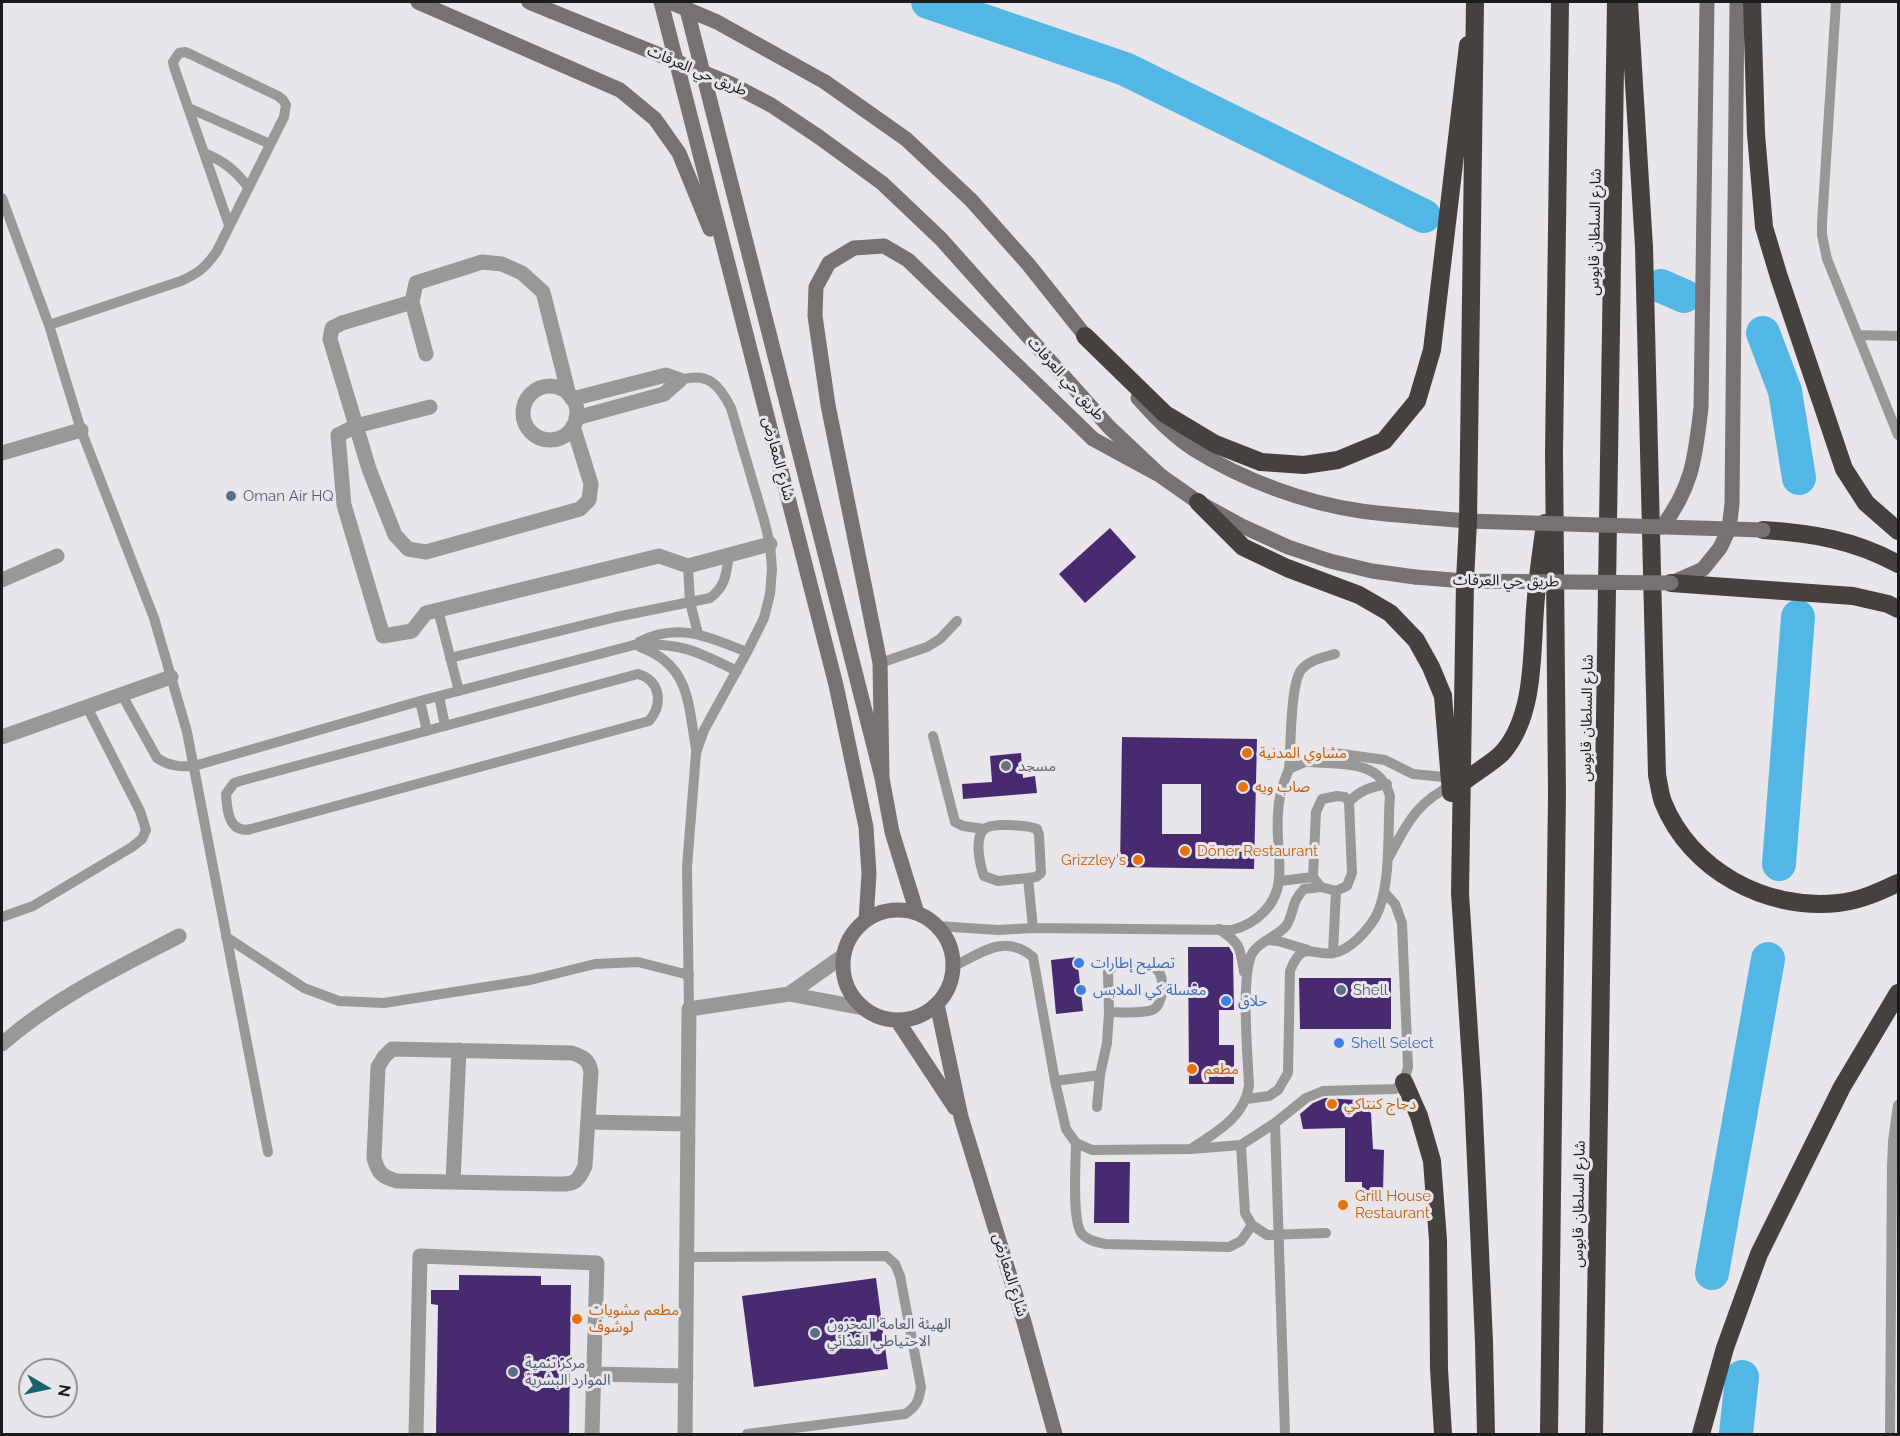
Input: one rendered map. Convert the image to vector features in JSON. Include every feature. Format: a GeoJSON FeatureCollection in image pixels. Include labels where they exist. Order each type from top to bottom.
{"type":"FeatureCollection","features":[{"type":"Feature","properties":{"kind":"highway"},"geometry":{"type":"LineString","coordinates":[[1085,336],[1165,414],[1215,444],[1261,462],[1304,465],[1338,460],[1384,441],[1417,401],[1432,350],[1473,2]]}},
{"type":"Feature","properties":{"kind":"highway"},"geometry":{"type":"LineString","coordinates":[[1460,893],[1468,521],[1473,2]]}},
{"type":"Feature","properties":{"kind":"highway","name":"شارع السلطان قابوس"},"geometry":{"type":"LineString","coordinates":[[1549,1434],[1557,794],[1554,453],[1560,2]]}},
{"type":"Feature","properties":{"kind":"highway","name":"شارع السلطان قابوس"},"geometry":{"type":"LineString","coordinates":[[1594,1434],[1616,2]]}},
{"type":"Feature","properties":{"kind":"highway"},"geometry":{"type":"LineString","coordinates":[[1629,2],[1644,247],[1657,775],[1663,801],[1677,829],[1693,849],[1734,882],[1758,894],[1806,904],[1838,903],[1865,898],[1899,883]]}},
{"type":"Feature","properties":{"kind":"highway"},"geometry":{"type":"LineString","coordinates":[[1752,2],[1756,134],[1764,227],[1844,469],[1866,503],[1899,531]]}},
{"type":"Feature","properties":{"kind":"highway"},"geometry":{"type":"LineString","coordinates":[[1466,780],[1502,753],[1513,738],[1522,718],[1528,693],[1536,595],[1554,453]]}},
{"type":"Feature","properties":{"kind":"highway"},"geometry":{"type":"LineString","coordinates":[[1198,502],[1243,547],[1287,568],[1359,595],[1390,613],[1416,640],[1443,696],[1460,893],[1473,1094],[1486,1434]]}},
{"type":"Feature","properties":{"kind":"highway"},"geometry":{"type":"LineString","coordinates":[[1763,530],[1804,532],[1836,540],[1876,552],[1899,564]]}},
{"type":"Feature","properties":{"kind":"highway"},"geometry":{"type":"LineString","coordinates":[[1671,583],[1853,596],[1888,604],[1899,609]]}},
{"type":"Feature","properties":{"kind":"highway"},"geometry":{"type":"LineString","coordinates":[[1701,1434],[1725,1348],[1759,1254],[1842,1087],[1899,993]]}},
{"type":"Feature","properties":{"kind":"highway"},"geometry":{"type":"LineString","coordinates":[[1404,1082],[1419,1116],[1432,1161],[1438,1239],[1439,1369],[1443,1434]]}},
{"type":"Feature","properties":{"kind":"main road"},"geometry":{"type":"LineString","coordinates":[[418,2],[620,90],[655,119],[680,153],[732,284]]}},
{"type":"Feature","properties":{"kind":"main road","name":"طريق حي العرفات"},"geometry":{"type":"LineString","coordinates":[[529,2],[729,83],[771,105],[882,183],[941,239],[1108,427],[1161,476],[1198,502],[1242,526],[1288,548],[1330,561],[1372,571],[1415,577],[1465,581],[1671,583]]}},
{"type":"Feature","properties":{"kind":"main road","name":"شارع المعارض"},"geometry":{"type":"LineString","coordinates":[[661,2],[836,685],[866,827],[869,874],[866,920]]}},
{"type":"Feature","properties":{"kind":"main road"},"geometry":{"type":"LineString","coordinates":[[670,2],[717,22],[825,82],[906,139],[972,200],[1158,421],[1193,449],[1229,469],[1286,492],[1327,505],[1361,511],[1468,521],[1763,530]]}},
{"type":"Feature","properties":{"kind":"main road","name":"شارع المعارض"},"geometry":{"type":"LineString","coordinates":[[685,2],[882,778],[892,832],[917,913]]}},
{"type":"Feature","properties":{"kind":"main road"},"geometry":{"type":"LineString","coordinates":[[1662,527],[1685,491],[1696,455],[1701,408],[1707,2]]}},
{"type":"Feature","properties":{"kind":"main road"},"geometry":{"type":"LineString","coordinates":[[1671,583],[1703,569],[1720,548],[1729,529],[1732,504],[1737,2]]}},
{"type":"Feature","properties":{"kind":"main road"},"geometry":{"type":"LineString","coordinates":[[882,778],[880,663],[828,405],[815,316],[816,287],[829,263],[854,248],[885,246],[908,260],[1093,439],[1161,476]]}},
{"type":"Feature","properties":{"kind":"main road"},"geometry":{"type":"LineString","coordinates":[[904,910],[917,913],[937,926],[946,938],[951,952],[950,981],[945,993],[925,1013],[912,1018],[897,1020],[873,1015],[853,997],[846,985],[843,956],[848,942],[855,930],[878,913],[904,910]]}},
{"type":"Feature","properties":{"kind":"main road","name":"شارع المعارض"},"geometry":{"type":"LineString","coordinates":[[936,1004],[961,1117],[1024,1322],[1055,1434]]}},
{"type":"Feature","properties":{"kind":"main road","name":"شارع المعارض"},"geometry":{"type":"LineString","coordinates":[[897,1020],[961,1117]]}},
{"type":"Feature","properties":{"kind":"street"},"geometry":{"type":"LineString","coordinates":[[412,302],[342,323],[332,328],[330,339],[369,469],[395,535],[408,549],[426,552],[580,509],[589,500],[591,484],[575,422],[575,405],[543,292],[522,273],[502,264],[482,262],[416,283],[412,302],[426,354]]}},
{"type":"Feature","properties":{"kind":"street"},"geometry":{"type":"LineString","coordinates":[[666,375],[680,380],[664,394],[575,422],[560,438],[542,439],[528,429],[523,412],[529,395],[536,390],[554,386],[562,389],[571,397],[666,375]]}},
{"type":"Feature","properties":{"kind":"street"},"geometry":{"type":"LineString","coordinates":[[430,407],[356,426],[338,435],[344,505],[383,636],[412,631],[426,613],[659,556],[688,566],[770,544]]}},
{"type":"Feature","properties":{"kind":"street"},"geometry":{"type":"LineString","coordinates":[[2,453],[81,430]]}},
{"type":"Feature","properties":{"kind":"street"},"geometry":{"type":"LineString","coordinates":[[2,580],[57,556]]}},
{"type":"Feature","properties":{"kind":"street"},"geometry":{"type":"LineString","coordinates":[[2,737],[171,677]]}},
{"type":"Feature","properties":{"kind":"street"},"geometry":{"type":"LineString","coordinates":[[2,1044],[30,1021],[78,990],[179,936]]}},
{"type":"Feature","properties":{"kind":"street"},"geometry":{"type":"LineString","coordinates":[[789,994],[843,956]]}},
{"type":"Feature","properties":{"kind":"street"},"geometry":{"type":"LineString","coordinates":[[685,1434],[689,1010],[789,994],[863,1008]]}},
{"type":"Feature","properties":{"kind":"street"},"geometry":{"type":"LineString","coordinates":[[392,1049],[459,1050],[572,1053],[584,1056],[590,1063],[591,1072],[585,1166],[580,1177],[572,1184],[397,1181],[384,1178],[378,1171],[374,1158],[378,1067],[392,1049]]}},
{"type":"Feature","properties":{"kind":"street"},"geometry":{"type":"LineString","coordinates":[[453,1182],[459,1050]]}},
{"type":"Feature","properties":{"kind":"street"},"geometry":{"type":"LineString","coordinates":[[589,1122],[688,1124]]}},
{"type":"Feature","properties":{"kind":"street"},"geometry":{"type":"LineString","coordinates":[[416,1434],[420,1256],[597,1263],[592,1434]]}},
{"type":"Feature","properties":{"kind":"street"},"geometry":{"type":"LineString","coordinates":[[595,1374],[686,1376]]}},
{"type":"Feature","properties":{"kind":"lane"},"geometry":{"type":"LineString","coordinates":[[1836,2],[1822,235],[1827,259],[1899,435]]}},
{"type":"Feature","properties":{"kind":"lane"},"geometry":{"type":"LineString","coordinates":[[49,325],[182,281],[196,274],[208,264],[213,257],[270,144],[286,111],[284,99],[185,52],[179,53],[173,62],[229,225]]}},
{"type":"Feature","properties":{"kind":"lane"},"geometry":{"type":"LineString","coordinates":[[189,108],[270,144]]}},
{"type":"Feature","properties":{"kind":"lane"},"geometry":{"type":"LineString","coordinates":[[204,153],[230,166],[248,187]]}},
{"type":"Feature","properties":{"kind":"lane"},"geometry":{"type":"LineString","coordinates":[[2,198],[49,325],[81,430],[154,618],[187,732],[268,1152]]}},
{"type":"Feature","properties":{"kind":"lane"},"geometry":{"type":"LineString","coordinates":[[1858,334],[1899,336]]}},
{"type":"Feature","properties":{"kind":"lane"},"geometry":{"type":"LineString","coordinates":[[680,380],[690,377],[710,381],[725,397],[734,420],[770,544],[772,569],[770,594],[764,618],[704,730],[696,753]]}},
{"type":"Feature","properties":{"kind":"lane"},"geometry":{"type":"LineString","coordinates":[[450,658],[616,617],[710,598],[719,591],[725,579],[729,555]]}},
{"type":"Feature","properties":{"kind":"lane"},"geometry":{"type":"LineString","coordinates":[[688,566],[690,602],[698,634]]}},
{"type":"Feature","properties":{"kind":"lane"},"geometry":{"type":"LineString","coordinates":[[438,610],[459,691]]}},
{"type":"Feature","properties":{"kind":"lane"},"geometry":{"type":"LineString","coordinates":[[880,663],[927,647],[940,639],[957,621]]}},
{"type":"Feature","properties":{"kind":"lane"},"geometry":{"type":"LineString","coordinates":[[634,645],[665,632],[682,631],[698,634],[747,652]]}},
{"type":"Feature","properties":{"kind":"lane"},"geometry":{"type":"LineString","coordinates":[[122,694],[157,758],[180,767],[194,766],[420,701],[634,645],[658,643],[682,646],[737,671]]}},
{"type":"Feature","properties":{"kind":"lane"},"geometry":{"type":"LineString","coordinates":[[634,645],[655,653],[673,667],[685,687],[696,753],[687,867],[689,1010]]}},
{"type":"Feature","properties":{"kind":"lane"},"geometry":{"type":"LineString","coordinates":[[937,926],[998,930],[1033,928],[1232,930],[1245,926],[1262,916],[1280,881],[1278,813],[1283,782],[1289,769],[1295,683],[1301,669],[1311,662],[1335,654]]}},
{"type":"Feature","properties":{"kind":"lane"},"geometry":{"type":"LineString","coordinates":[[638,674],[654,683],[659,703],[656,713],[648,722],[638,725],[244,831],[232,824],[226,794],[234,783],[427,731],[638,674]]}},
{"type":"Feature","properties":{"kind":"lane"},"geometry":{"type":"LineString","coordinates":[[439,696],[445,726]]}},
{"type":"Feature","properties":{"kind":"lane"},"geometry":{"type":"LineString","coordinates":[[420,701],[427,731]]}},
{"type":"Feature","properties":{"kind":"lane"},"geometry":{"type":"LineString","coordinates":[[2,917],[33,906],[132,847],[142,839],[146,830],[140,811],[87,707]]}},
{"type":"Feature","properties":{"kind":"lane"},"geometry":{"type":"LineString","coordinates":[[933,736],[955,822],[984,828],[994,825],[1029,826],[1037,829],[1041,873],[1036,877],[998,881],[984,876],[979,854],[979,835],[984,828]]}},
{"type":"Feature","properties":{"kind":"lane"},"geometry":{"type":"LineString","coordinates":[[1289,769],[1305,761],[1335,753],[1385,760],[1413,774],[1466,780]]}},
{"type":"Feature","properties":{"kind":"lane"},"geometry":{"type":"LineString","coordinates":[[1268,940],[1278,940],[1308,950],[1333,953],[1349,946],[1365,932],[1376,916],[1385,892],[1390,796],[1387,784],[1380,776],[1366,768],[1305,761]]}},
{"type":"Feature","properties":{"kind":"lane"},"geometry":{"type":"LineString","coordinates":[[1387,861],[1406,827],[1427,799],[1466,780]]}},
{"type":"Feature","properties":{"kind":"lane"},"geometry":{"type":"LineString","coordinates":[[1349,802],[1357,793],[1387,784]]}},
{"type":"Feature","properties":{"kind":"lane"},"geometry":{"type":"LineString","coordinates":[[1246,981],[1253,953],[1285,927],[1296,899],[1304,889],[1321,887],[1336,891],[1347,886],[1352,873],[1349,802],[1345,797],[1337,796],[1322,800],[1316,812],[1313,877],[1321,887]]}},
{"type":"Feature","properties":{"kind":"lane"},"geometry":{"type":"LineString","coordinates":[[1280,881],[1313,877]]}},
{"type":"Feature","properties":{"kind":"lane"},"geometry":{"type":"LineString","coordinates":[[1028,878],[1033,928]]}},
{"type":"Feature","properties":{"kind":"lane"},"geometry":{"type":"LineString","coordinates":[[1333,953],[1336,891]]}},
{"type":"Feature","properties":{"kind":"lane"},"geometry":{"type":"LineString","coordinates":[[952,967],[999,945],[1014,945],[1033,957],[1066,1129],[1076,1143],[1092,1150],[1191,1149],[1241,1144],[1275,1123],[1306,1098],[1323,1091],[1395,1089],[1404,1082],[1408,1067],[1402,923],[1395,904],[1385,892]]}},
{"type":"Feature","properties":{"kind":"lane"},"geometry":{"type":"LineString","coordinates":[[1191,1149],[1230,1122],[1246,1100],[1249,1086],[1246,981],[1239,947],[1235,940],[1220,929]]}},
{"type":"Feature","properties":{"kind":"lane"},"geometry":{"type":"LineString","coordinates":[[226,937],[304,988],[339,1001],[384,1003],[530,980],[595,964],[638,962],[689,975]]}},
{"type":"Feature","properties":{"kind":"lane"},"geometry":{"type":"LineString","coordinates":[[1246,1100],[1269,1096],[1278,1090],[1288,1073],[1290,972],[1295,958],[1308,950]]}},
{"type":"Feature","properties":{"kind":"lane"},"geometry":{"type":"LineString","coordinates":[[1097,1107],[1100,1075],[1107,1043],[1108,971],[1114,966],[1157,969],[1161,975],[1162,1000],[1158,1007],[1151,1011],[1109,1012]]}},
{"type":"Feature","properties":{"kind":"lane"},"geometry":{"type":"LineString","coordinates":[[1055,1080],[1100,1075]]}},
{"type":"Feature","properties":{"kind":"lane"},"geometry":{"type":"LineString","coordinates":[[1890,1434],[1892,1167],[1893,1141],[1899,1105]]}},
{"type":"Feature","properties":{"kind":"lane"},"geometry":{"type":"LineString","coordinates":[[1275,1123],[1285,1434]]}},
{"type":"Feature","properties":{"kind":"lane"},"geometry":{"type":"LineString","coordinates":[[1076,1143],[1076,1219],[1081,1234],[1091,1240],[1105,1244],[1229,1247],[1241,1241],[1252,1225]]}},
{"type":"Feature","properties":{"kind":"lane"},"geometry":{"type":"LineString","coordinates":[[1241,1144],[1245,1213],[1252,1225],[1267,1235],[1326,1233]]}},
{"type":"Feature","properties":{"kind":"lane"},"geometry":{"type":"LineString","coordinates":[[687,1257],[886,1256],[895,1264],[900,1275],[921,1387],[920,1398],[914,1408],[904,1414],[747,1434]]}},
{"type":"Feature","properties":{"kind":"building"},"geometry":{"type":"Polygon","coordinates":[[[1110,528],[1136,557],[1085,603],[1059,574],[1110,528]]]}},
{"type":"Feature","properties":{"kind":"building"},"geometry":{"type":"Polygon","coordinates":[[[1122,737],[1257,739],[1254,869],[1120,867],[1122,737]],[[1162,784],[1162,834],[1201,834],[1201,784],[1162,784]]]}},
{"type":"Feature","properties":{"kind":"building","name":"مسجد"},"geometry":{"type":"Polygon","coordinates":[[[1021,753],[1023,778],[1035,776],[1037,793],[963,799],[962,784],[992,782],[990,756],[1021,753]]]}},
{"type":"Feature","properties":{"kind":"building"},"geometry":{"type":"Polygon","coordinates":[[[1188,947],[1229,947],[1233,954],[1234,1010],[1219,1010],[1219,1045],[1234,1045],[1234,1084],[1189,1084],[1188,947]]]}},
{"type":"Feature","properties":{"kind":"building"},"geometry":{"type":"Polygon","coordinates":[[[1077,957],[1083,1011],[1056,1014],[1051,960],[1077,957]]]}},
{"type":"Feature","properties":{"kind":"building"},"geometry":{"type":"Polygon","coordinates":[[[1299,978],[1391,978],[1391,1029],[1300,1029],[1299,978]]]}},
{"type":"Feature","properties":{"kind":"building"},"geometry":{"type":"Polygon","coordinates":[[[1325,1098],[1357,1100],[1371,1113],[1373,1149],[1384,1150],[1383,1191],[1362,1191],[1362,1182],[1345,1182],[1345,1128],[1303,1129],[1300,1114],[1313,1103],[1325,1098]]]}},
{"type":"Feature","properties":{"kind":"building"},"geometry":{"type":"Polygon","coordinates":[[[1095,1162],[1130,1162],[1129,1223],[1094,1223],[1095,1162]]]}},
{"type":"Feature","properties":{"kind":"building"},"geometry":{"type":"Polygon","coordinates":[[[459,1275],[541,1276],[541,1285],[571,1285],[569,1434],[436,1434],[438,1305],[431,1304],[431,1290],[459,1290],[459,1275]]]}},
{"type":"Feature","properties":{"kind":"building","name":"الهيئة العامة المخزون الاحتياطي الغذائي"},"geometry":{"type":"Polygon","coordinates":[[[876,1278],[888,1369],[754,1387],[742,1296],[876,1278]]]}},
{"type":"Feature","properties":{"kind":"waterway"},"geometry":{"type":"LineString","coordinates":[[928,2],[1125,69],[1424,216]]}},
{"type":"Feature","properties":{"kind":"waterway"},"geometry":{"type":"LineString","coordinates":[[1661,286],[1684,296]]}},
{"type":"Feature","properties":{"kind":"waterway"},"geometry":{"type":"LineString","coordinates":[[1763,333],[1785,391],[1799,478]]}},
{"type":"Feature","properties":{"kind":"waterway"},"geometry":{"type":"LineString","coordinates":[[1779,864],[1798,617]]}},
{"type":"Feature","properties":{"kind":"waterway"},"geometry":{"type":"LineString","coordinates":[[1712,1273],[1768,959]]}},
{"type":"Feature","properties":{"kind":"waterway"},"geometry":{"type":"LineString","coordinates":[[1736,1434],[1742,1377]]}},
{"type":"Feature","properties":{"kind":"place","name":"Oman Air HQ"},"geometry":{"type":"Point","coordinates":[231,496]}},
{"type":"Feature","properties":{"kind":"place","name":"مشاوي المدنية"},"geometry":{"type":"Point","coordinates":[1247,753]}},
{"type":"Feature","properties":{"kind":"place","name":"مسجد"},"geometry":{"type":"Point","coordinates":[1006,766]}},
{"type":"Feature","properties":{"kind":"place","name":"صاب ويه"},"geometry":{"type":"Point","coordinates":[1243,787]}},
{"type":"Feature","properties":{"kind":"place","name":"Döner Restaurant"},"geometry":{"type":"Point","coordinates":[1185,851]}},
{"type":"Feature","properties":{"kind":"place","name":"Grizzley's"},"geometry":{"type":"Point","coordinates":[1138,860]}},
{"type":"Feature","properties":{"kind":"place","name":"تصليح إطارات"},"geometry":{"type":"Point","coordinates":[1079,963]}},
{"type":"Feature","properties":{"kind":"place","name":"مغسلة كي الملابس"},"geometry":{"type":"Point","coordinates":[1081,990]}},
{"type":"Feature","properties":{"kind":"place","name":"Shell"},"geometry":{"type":"Point","coordinates":[1341,990]}},
{"type":"Feature","properties":{"kind":"place","name":"حلاق"},"geometry":{"type":"Point","coordinates":[1226,1001]}},
{"type":"Feature","properties":{"kind":"place","name":"Shell Select"},"geometry":{"type":"Point","coordinates":[1339,1043]}},
{"type":"Feature","properties":{"kind":"place","name":"مطعم"},"geometry":{"type":"Point","coordinates":[1192,1069]}},
{"type":"Feature","properties":{"kind":"place","name":"دجاج كنتاكي"},"geometry":{"type":"Point","coordinates":[1332,1104]}},
{"type":"Feature","properties":{"kind":"place","name":"Grill House Restaurant"},"geometry":{"type":"Point","coordinates":[1343,1205]}},
{"type":"Feature","properties":{"kind":"place","name":"مطعم مشويات لوشوف"},"geometry":{"type":"Point","coordinates":[577,1319]}},
{"type":"Feature","properties":{"kind":"place","name":"الهيئة العامة المخزون الاحتياطي الغذائي"},"geometry":{"type":"Point","coordinates":[815,1333]}},
{"type":"Feature","properties":{"kind":"place","name":"مركز تنمية الموارد البشرية"},"geometry":{"type":"Point","coordinates":[513,1372]}}]}
